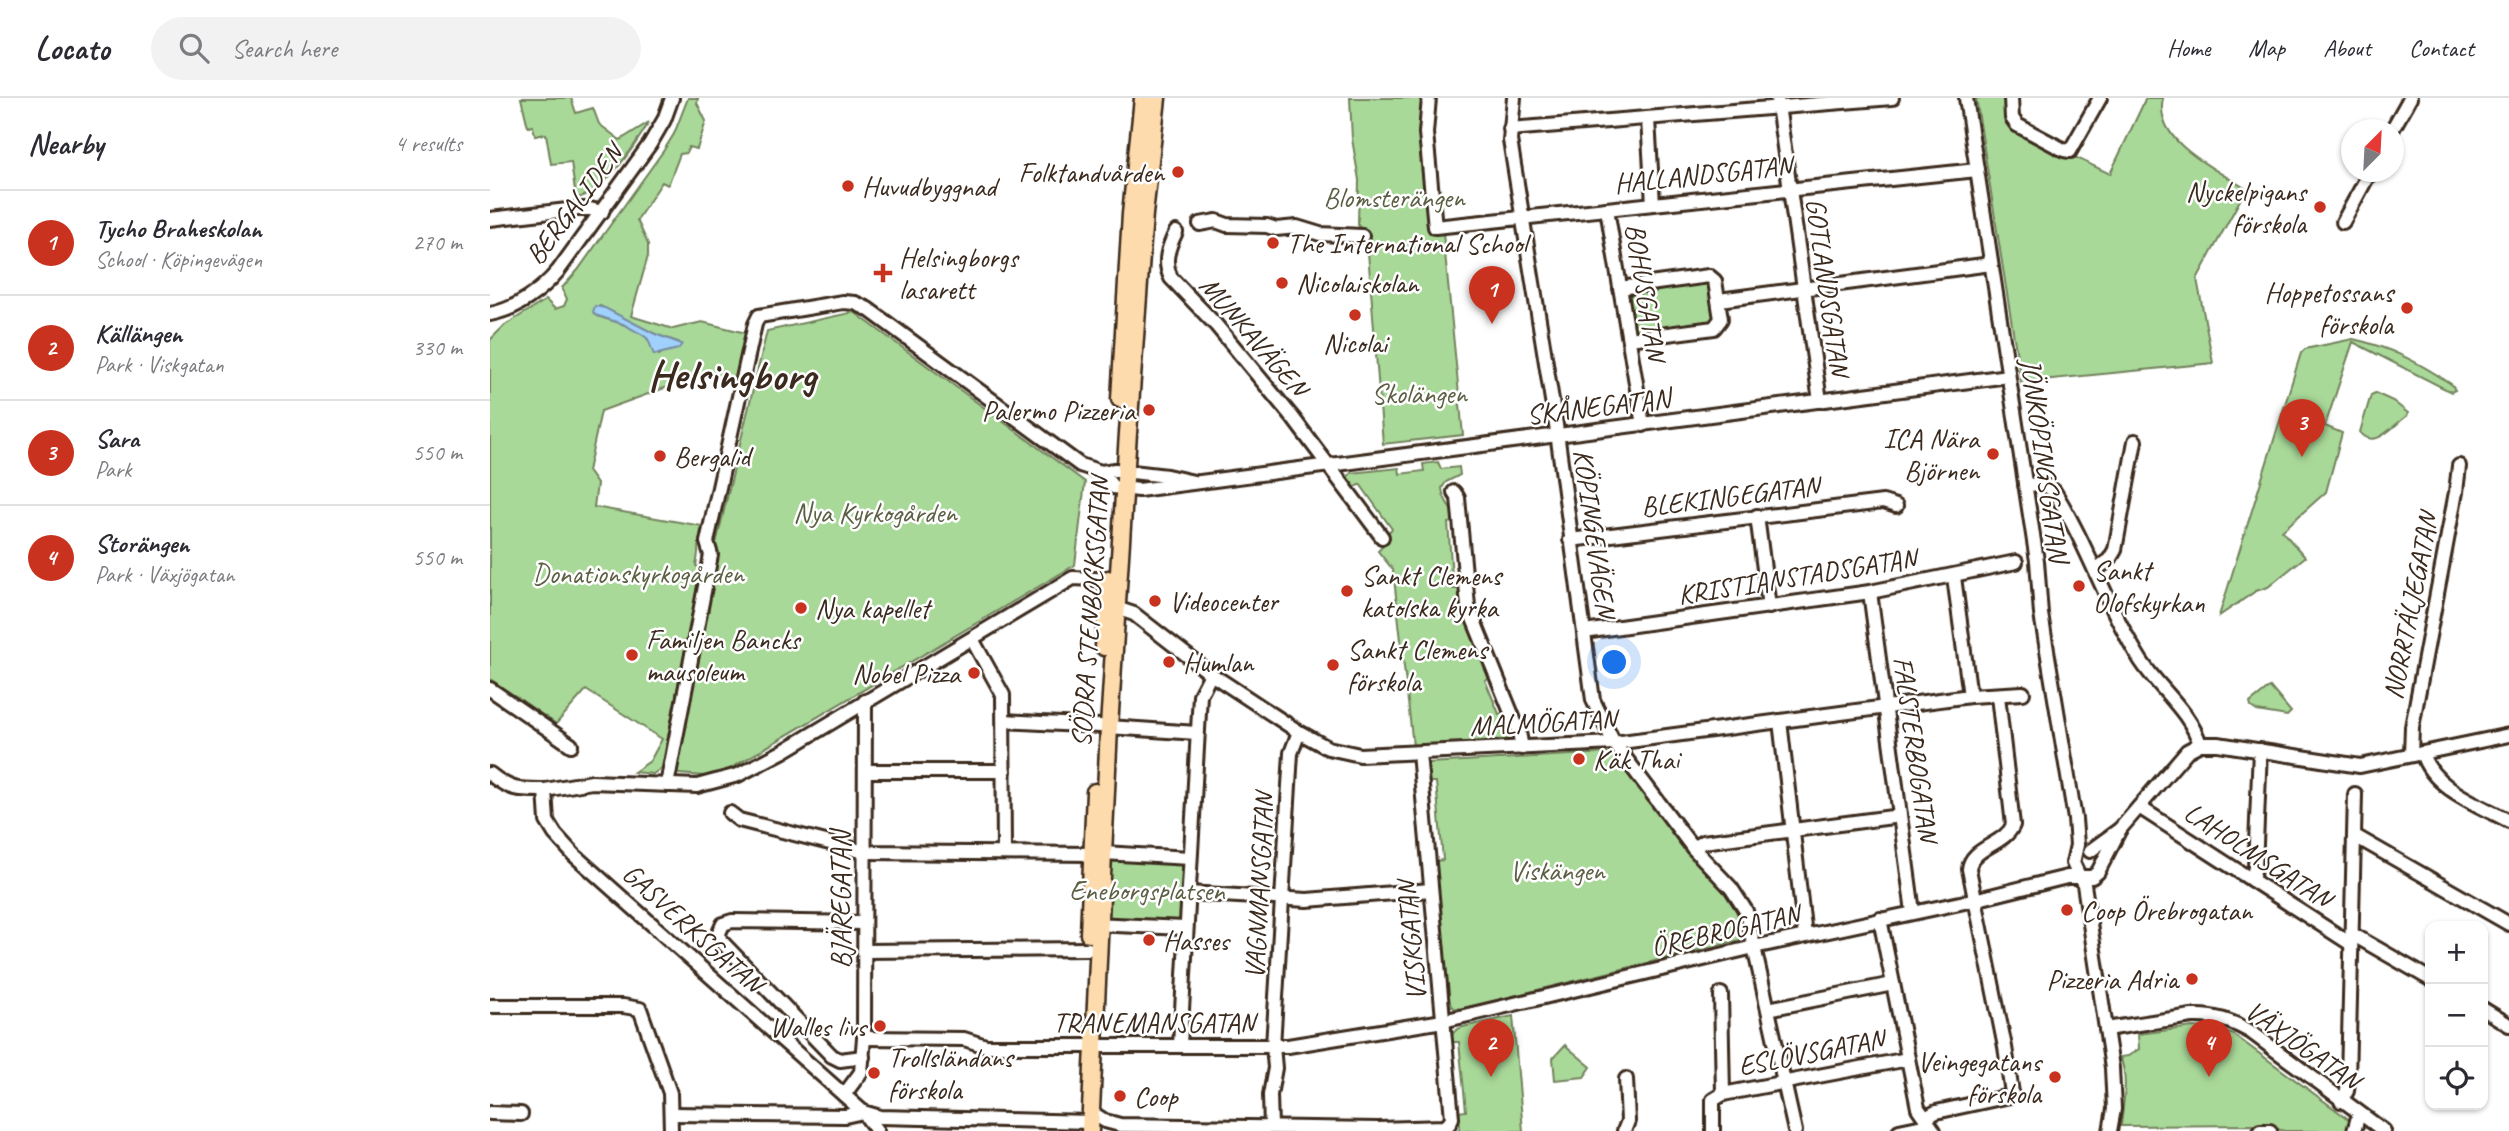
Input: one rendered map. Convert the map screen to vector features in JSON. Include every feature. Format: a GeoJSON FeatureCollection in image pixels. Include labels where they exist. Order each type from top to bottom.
{"type":"FeatureCollection","features":[{"type":"Feature","properties":{"kind":"main road","name":"SÖDRA STENBOCKSGATAN"},"geometry":{"type":"LineString","coordinates":[[1086,1123],[1097,853],[1119,488],[1114,471],[1131,214],[1143,98]]}},
{"type":"Feature","properties":{"kind":"main road","name":"SÖDRA STENBOCKSGATAN"},"geometry":{"type":"LineString","coordinates":[[1114,471],[1157,98]]}},
{"type":"Feature","properties":{"kind":"main road","name":"SÖDRA STENBOCKSGATAN"},"geometry":{"type":"LineString","coordinates":[[1091,1045],[1088,949],[1094,924]]}},
{"type":"Feature","properties":{"kind":"street","name":"BERGALIDEN"},"geometry":{"type":"LineString","coordinates":[[490,314],[513,306],[549,282],[656,135],[672,98]]}},
{"type":"Feature","properties":{"kind":"street","name":"HALLANDSGATAN"},"geometry":{"type":"LineString","coordinates":[[1429,98],[1426,133],[1435,227],[1977,170]]}},
{"type":"Feature","properties":{"kind":"street","name":"KÖPINGEVÄGEN"},"geometry":{"type":"LineString","coordinates":[[1514,98],[1510,129],[1521,218],[1558,436],[1593,700],[1614,743],[1693,848],[1731,888],[1743,906],[1795,1131]]}},
{"type":"Feature","properties":{"kind":"street"},"geometry":{"type":"LineString","coordinates":[[1510,129],[1648,119],[1777,102],[1892,98]]}},
{"type":"Feature","properties":{"kind":"street","name":"JÖNKÖPINGSGATAN"},"geometry":{"type":"LineString","coordinates":[[1966,98],[2025,485],[2047,652],[2076,830],[2085,865],[2086,897],[2113,1087],[2114,1109],[2110,1131]]}},
{"type":"Feature","properties":{"kind":"street"},"geometry":{"type":"LineString","coordinates":[[2011,98],[2012,118],[2017,125],[2070,151],[2101,98]]}},
{"type":"Feature","properties":{"kind":"street"},"geometry":{"type":"LineString","coordinates":[[2398,119],[2410,98]]}},
{"type":"Feature","properties":{"kind":"street","name":"GOTLANDSGATAN"},"geometry":{"type":"LineString","coordinates":[[1777,102],[1820,401]]}},
{"type":"Feature","properties":{"kind":"street"},"geometry":{"type":"LineString","coordinates":[[1648,119],[1653,204]]}},
{"type":"Feature","properties":{"kind":"street"},"geometry":{"type":"LineString","coordinates":[[2343,222],[2365,182]]}},
{"type":"Feature","properties":{"kind":"street"},"geometry":{"type":"LineString","coordinates":[[490,219],[576,209],[602,212]]}},
{"type":"Feature","properties":{"kind":"street","name":"BOHUSGATAN"},"geometry":{"type":"LineString","coordinates":[[1608,209],[1643,425]]}},
{"type":"Feature","properties":{"kind":"street"},"geometry":{"type":"LineString","coordinates":[[1200,224],[1216,221],[1227,225],[1267,226],[1276,229],[1297,227],[1320,234],[1362,236]]}},
{"type":"Feature","properties":{"kind":"street","name":"MUNKAVÄGEN"},"geometry":{"type":"LineString","coordinates":[[1176,232],[1167,253],[1167,270],[1171,278],[1216,325],[1329,465],[1382,537]]}},
{"type":"Feature","properties":{"kind":"street"},"geometry":{"type":"LineString","coordinates":[[1719,300],[1991,264]]}},
{"type":"Feature","properties":{"kind":"street"},"geometry":{"type":"LineString","coordinates":[[1620,288],[1709,276],[1716,281],[1721,319],[1714,328],[1629,340]]}},
{"type":"Feature","properties":{"kind":"street","name":"SKÅNEGATAN"},"geometry":{"type":"LineString","coordinates":[[667,785],[711,555],[707,542],[737,396],[759,316],[843,302],[860,305],[1080,464],[1194,482]]}},
{"type":"Feature","properties":{"kind":"street","name":"SKÅNEGATAN"},"geometry":{"type":"LineString","coordinates":[[1119,488],[1139,490],[1221,481],[2008,376]]}},
{"type":"Feature","properties":{"kind":"street"},"geometry":{"type":"LineString","coordinates":[[2095,570],[2109,560],[2115,550],[2135,442]]}},
{"type":"Feature","properties":{"kind":"street","name":"NORRTÄLJEGATAN"},"geometry":{"type":"LineString","coordinates":[[2417,754],[2412,727],[2459,466]]}},
{"type":"Feature","properties":{"kind":"street"},"geometry":{"type":"LineString","coordinates":[[2025,485],[2043,484],[2054,491],[2142,662],[2186,715],[2200,744],[2260,750],[2360,766],[2509,735]]}},
{"type":"Feature","properties":{"kind":"street"},"geometry":{"type":"LineString","coordinates":[[1454,492],[1458,499],[1468,606],[1519,732],[1522,748]]}},
{"type":"Feature","properties":{"kind":"street","name":"BLEKINGEGATAN"},"geometry":{"type":"LineString","coordinates":[[1570,540],[1883,502],[1896,506]]}},
{"type":"Feature","properties":{"kind":"street"},"geometry":{"type":"LineString","coordinates":[[1757,516],[1769,607]]}},
{"type":"Feature","properties":{"kind":"street","name":"KRISTIANSTADSGATAN"},"geometry":{"type":"LineString","coordinates":[[1584,632],[1870,592],[1954,577],[1961,572],[2016,562]]}},
{"type":"Feature","properties":{"kind":"street"},"geometry":{"type":"LineString","coordinates":[[1954,577],[1970,696]]}},
{"type":"Feature","properties":{"kind":"street"},"geometry":{"type":"LineString","coordinates":[[490,774],[514,790],[545,790],[592,782],[698,786],[738,775],[782,752],[1073,578],[1113,579]]}},
{"type":"Feature","properties":{"kind":"street","name":"FALSTERBOGATAN"},"geometry":{"type":"LineString","coordinates":[[1870,592],[1913,912]]}},
{"type":"Feature","properties":{"kind":"street","name":"MALMÖGATAN"},"geometry":{"type":"LineString","coordinates":[[1111,607],[1143,621],[1211,674],[1299,732],[1328,748],[1344,753],[1373,755],[1614,743],[1970,696],[2024,693]]}},
{"type":"Feature","properties":{"kind":"street"},"geometry":{"type":"LineString","coordinates":[[972,639],[1003,695],[1004,853]]}},
{"type":"Feature","properties":{"kind":"street"},"geometry":{"type":"LineString","coordinates":[[1180,1045],[1200,695],[1211,674]]}},
{"type":"Feature","properties":{"kind":"street"},"geometry":{"type":"LineString","coordinates":[[490,689],[571,745]]}},
{"type":"Feature","properties":{"kind":"street"},"geometry":{"type":"LineString","coordinates":[[1899,1131],[1923,1126],[1926,1119],[1936,1112],[2010,1096],[2012,1090],[2006,1046],[1974,900],[1969,863],[2009,832],[2014,820],[1998,696]]}},
{"type":"Feature","properties":{"kind":"street","name":"BJÄREGATAN"},"geometry":{"type":"LineString","coordinates":[[845,1094],[861,1072],[864,1038],[865,701]]}},
{"type":"Feature","properties":{"kind":"street"},"geometry":{"type":"LineString","coordinates":[[1004,721],[1198,733]]}},
{"type":"Feature","properties":{"kind":"street"},"geometry":{"type":"LineString","coordinates":[[1780,721],[1805,936]]}},
{"type":"Feature","properties":{"kind":"street","name":"VAGNMANSGATAN"},"geometry":{"type":"LineString","coordinates":[[1271,1127],[1270,1095],[1275,1068],[1273,1046],[1292,753],[1299,732]]}},
{"type":"Feature","properties":{"kind":"street","name":"ÖREBROGATAN"},"geometry":{"type":"LineString","coordinates":[[1443,1021],[1754,947],[1974,900],[2085,865],[2120,829],[2184,754],[2200,744]]}},
{"type":"Feature","properties":{"kind":"street"},"geometry":{"type":"LineString","coordinates":[[2252,880],[2255,867],[2260,750]]}},
{"type":"Feature","properties":{"kind":"street","name":"VISKGATAN"},"geometry":{"type":"LineString","coordinates":[[1378,1130],[1444,1128],[1452,1118],[1419,753]]}},
{"type":"Feature","properties":{"kind":"street"},"geometry":{"type":"LineString","coordinates":[[2417,754],[2429,771],[2444,785],[2509,821]]}},
{"type":"Feature","properties":{"kind":"street"},"geometry":{"type":"LineString","coordinates":[[866,771],[1003,771]]}},
{"type":"Feature","properties":{"kind":"street","name":"GASVERKSGATAN"},"geometry":{"type":"LineString","coordinates":[[545,790],[547,821],[574,855],[845,1094],[877,1131]]}},
{"type":"Feature","properties":{"kind":"street"},"geometry":{"type":"LineString","coordinates":[[2341,1101],[2347,1091],[2348,1080],[2355,794]]}},
{"type":"Feature","properties":{"kind":"street","name":"LAHOLMSGATAN"},"geometry":{"type":"LineString","coordinates":[[2139,807],[2252,880],[2351,939],[2425,976]]}},
{"type":"Feature","properties":{"kind":"street"},"geometry":{"type":"LineString","coordinates":[[730,813],[739,820],[865,852],[1097,853],[1190,858]]}},
{"type":"Feature","properties":{"kind":"street"},"geometry":{"type":"LineString","coordinates":[[1693,848],[1703,842],[1791,828],[1900,816]]}},
{"type":"Feature","properties":{"kind":"street"},"geometry":{"type":"LineString","coordinates":[[2355,836],[2509,924]]}},
{"type":"Feature","properties":{"kind":"street"},"geometry":{"type":"LineString","coordinates":[[1188,893],[1307,900],[1431,890]]}},
{"type":"Feature","properties":{"kind":"street"},"geometry":{"type":"LineString","coordinates":[[1880,919],[1918,1108],[1934,1131]]}},
{"type":"Feature","properties":{"kind":"street"},"geometry":{"type":"LineString","coordinates":[[863,1057],[837,1059],[718,935],[721,926],[732,921],[864,923]]}},
{"type":"Feature","properties":{"kind":"street"},"geometry":{"type":"LineString","coordinates":[[1094,924],[1185,928]]}},
{"type":"Feature","properties":{"kind":"street"},"geometry":{"type":"LineString","coordinates":[[864,950],[1088,949]]}},
{"type":"Feature","properties":{"kind":"street"},"geometry":{"type":"LineString","coordinates":[[1768,1009],[1893,984]]}},
{"type":"Feature","properties":{"kind":"street"},"geometry":{"type":"LineString","coordinates":[[1713,1131],[1713,1100],[1723,1094],[1721,994]]}},
{"type":"Feature","properties":{"kind":"street"},"geometry":{"type":"LineString","coordinates":[[490,1006],[623,1006],[640,1009],[670,1093],[671,1131]]}},
{"type":"Feature","properties":{"kind":"street"},"geometry":{"type":"LineString","coordinates":[[2488,1012],[2509,1024]]}},
{"type":"Feature","properties":{"kind":"street","name":"VÄXJÖGATAN"},"geometry":{"type":"LineString","coordinates":[[2106,1029],[2192,1016],[2220,1018],[2252,1032],[2384,1131]]}},
{"type":"Feature","properties":{"kind":"street","name":"TRANEMANSGATAN"},"geometry":{"type":"LineString","coordinates":[[864,1038],[964,1039],[986,1046],[1273,1046],[1302,1044],[1443,1021]]}},
{"type":"Feature","properties":{"kind":"street","name":"ESLÖVSGATAN"},"geometry":{"type":"LineString","coordinates":[[1723,1094],[1908,1059]]}},
{"type":"Feature","properties":{"kind":"street"},"geometry":{"type":"LineString","coordinates":[[1624,1131],[1628,1122],[1626,1079]]}},
{"type":"Feature","properties":{"kind":"street"},"geometry":{"type":"LineString","coordinates":[[672,1114],[845,1116],[863,1112],[880,1117],[1086,1123],[1105,1121],[1165,1129],[1271,1127],[1378,1130]]}},
{"type":"Feature","properties":{"kind":"street"},"geometry":{"type":"LineString","coordinates":[[490,1113],[521,1114]]}},
{"type":"Feature","properties":{"kind":"street"},"geometry":{"type":"LineString","coordinates":[[2354,1131],[2360,1114]]}},
{"type":"Feature","properties":{"kind":"street"},"geometry":{"type":"LineString","coordinates":[[2260,1131],[2270,1131]]}},
{"type":"Feature","properties":{"kind":"green space"},"geometry":{"type":"Polygon","coordinates":[[[521,98],[571,98],[576,113],[593,108],[599,124],[620,140],[649,122],[608,178],[586,195],[576,198],[571,162],[551,164],[546,134],[535,136],[533,126],[528,127],[521,98]]]}},
{"type":"Feature","properties":{"kind":"green space","name":"Donationskyrkogården"},"geometry":{"type":"Polygon","coordinates":[[[688,98],[698,98],[697,103],[706,121],[697,149],[689,147],[686,153],[680,154],[668,185],[662,182],[637,220],[648,244],[648,256],[631,316],[673,329],[702,322],[746,333],[736,378],[695,377],[601,411],[588,471],[597,484],[594,507],[702,526],[696,566],[701,568],[662,768],[653,774],[634,772],[650,761],[662,739],[586,690],[556,724],[490,679],[490,340],[505,325],[546,300],[555,309],[564,306],[567,299],[562,288],[578,270],[674,134],[688,98]],[[600,306],[595,315],[640,333],[648,339],[659,355],[678,342],[655,334],[600,306]]]}},
{"type":"Feature","properties":{"kind":"green space","name":"Skolängen"},"geometry":{"type":"Polygon","coordinates":[[[1350,98],[1425,98],[1431,232],[1443,233],[1463,435],[1383,444],[1368,252],[1366,235],[1358,225],[1359,180],[1352,139],[1350,98]]]}},
{"type":"Feature","properties":{"kind":"green space"},"geometry":{"type":"Polygon","coordinates":[[[1976,98],[2007,98],[2011,126],[2110,174],[2146,98],[2163,98],[2162,114],[2177,141],[2204,163],[2246,189],[2197,279],[2213,363],[2021,382],[1976,98]]]}},
{"type":"Feature","properties":{"kind":"green space"},"geometry":{"type":"Polygon","coordinates":[[[1706,279],[1712,282],[1717,317],[1713,324],[1638,335],[1631,331],[1624,295],[1629,290],[1706,279]]]}},
{"type":"Feature","properties":{"kind":"green space","name":"Nya Kyrkogården"},"geometry":{"type":"Polygon","coordinates":[[[854,312],[1085,482],[1075,565],[726,771],[705,776],[679,774],[674,766],[715,548],[767,331],[854,312]]]}},
{"type":"Feature","properties":{"kind":"green space"},"geometry":{"type":"Polygon","coordinates":[[[2353,339],[2380,346],[2416,363],[2451,384],[2455,390],[2451,392],[2353,342],[2325,426],[2342,433],[2326,492],[2282,531],[2305,557],[2268,587],[2256,591],[2219,616],[2301,353],[2305,349],[2353,339]]]}},
{"type":"Feature","properties":{"kind":"green space"},"geometry":{"type":"Polygon","coordinates":[[[2375,393],[2393,401],[2408,413],[2384,434],[2372,439],[2360,432],[2371,395],[2375,393]]]}},
{"type":"Feature","properties":{"kind":"green space"},"geometry":{"type":"Polygon","coordinates":[[[1438,462],[1441,469],[1459,467],[1460,475],[1446,482],[1442,488],[1455,522],[1448,523],[1453,589],[1460,589],[1466,619],[1491,677],[1485,680],[1499,714],[1506,712],[1512,731],[1510,738],[1503,741],[1413,746],[1393,570],[1378,551],[1386,543],[1387,533],[1392,529],[1360,484],[1354,488],[1347,478],[1351,473],[1399,468],[1400,474],[1424,471],[1423,464],[1438,462]]]}},
{"type":"Feature","properties":{"kind":"green space"},"geometry":{"type":"Polygon","coordinates":[[[2270,687],[2291,712],[2287,716],[2257,711],[2251,707],[2250,703],[2270,687]]]}},
{"type":"Feature","properties":{"kind":"green space","name":"Viskängen"},"geometry":{"type":"Polygon","coordinates":[[[1607,753],[1619,760],[1656,810],[1732,899],[1739,919],[1740,940],[1461,1009],[1454,1008],[1446,1000],[1434,861],[1443,860],[1436,782],[1427,782],[1426,771],[1429,763],[1607,753]]]}},
{"type":"Feature","properties":{"kind":"green space","name":"Eneborgsplatsen"},"geometry":{"type":"Polygon","coordinates":[[[1112,857],[1185,861],[1182,924],[1108,919],[1112,857]]]}},
{"type":"Feature","properties":{"kind":"green space"},"geometry":{"type":"Polygon","coordinates":[[[1513,1016],[1523,1131],[1458,1131],[1458,1112],[1466,1111],[1459,1042],[1451,1042],[1453,1034],[1463,1027],[1513,1016]]]}},
{"type":"Feature","properties":{"kind":"green space"},"geometry":{"type":"Polygon","coordinates":[[[2193,1027],[2217,1029],[2234,1035],[2351,1121],[2349,1131],[2285,1131],[2259,1125],[2121,1126],[2125,1082],[2120,1057],[2128,1056],[2139,1049],[2138,1034],[2193,1027]]]}},
{"type":"Feature","properties":{"kind":"green space"},"geometry":{"type":"Polygon","coordinates":[[[1565,1045],[1591,1067],[1584,1077],[1555,1080],[1553,1058],[1565,1045]]]}},
{"type":"Feature","properties":{"kind":"water"},"geometry":{"type":"Polygon","coordinates":[[[595,306],[605,308],[655,334],[682,344],[678,349],[654,355],[648,339],[623,324],[595,315],[595,306]]]}},
{"type":"Feature","properties":{"kind":"place","name":"Folktandvården"},"geometry":{"type":"Point","coordinates":[1178,172]}},
{"type":"Feature","properties":{"kind":"place","name":"Huvudbyggnad"},"geometry":{"type":"Point","coordinates":[848,186]}},
{"type":"Feature","properties":{"kind":"place","name":"Nyckelpigans förskola"},"geometry":{"type":"Point","coordinates":[2320,207]}},
{"type":"Feature","properties":{"kind":"place","name":"The International School"},"geometry":{"type":"Point","coordinates":[1273,243]}},
{"type":"Feature","properties":{"kind":"place","name":"Helsingborgs lasarett"},"geometry":{"type":"Point","coordinates":[883,273]}},
{"type":"Feature","properties":{"kind":"place","name":"Nicolaiskolan"},"geometry":{"type":"Point","coordinates":[1282,283]}},
{"type":"Feature","properties":{"kind":"place","name":"Hoppetossans förskola"},"geometry":{"type":"Point","coordinates":[2407,308]}},
{"type":"Feature","properties":{"kind":"place","name":"Nicolai"},"geometry":{"type":"Point","coordinates":[1355,315]}},
{"type":"Feature","properties":{"kind":"place","name":"Tycho Braheskolan"},"geometry":{"type":"Point","coordinates":[1492,324]}},
{"type":"Feature","properties":{"kind":"place","name":"Palermo Pizzeria"},"geometry":{"type":"Point","coordinates":[1149,410]}},
{"type":"Feature","properties":{"kind":"place","name":"ICA Nära Björnen"},"geometry":{"type":"Point","coordinates":[1993,454]}},
{"type":"Feature","properties":{"kind":"place","name":"Bergalid"},"geometry":{"type":"Point","coordinates":[660,456]}},
{"type":"Feature","properties":{"kind":"place","name":"Sara"},"geometry":{"type":"Point","coordinates":[2302,457]}},
{"type":"Feature","properties":{"kind":"place","name":"Sankt Olofskyrkan"},"geometry":{"type":"Point","coordinates":[2079,586]}},
{"type":"Feature","properties":{"kind":"place","name":"Sankt Clemens katolska kyrka"},"geometry":{"type":"Point","coordinates":[1347,591]}},
{"type":"Feature","properties":{"kind":"place","name":"Videocenter"},"geometry":{"type":"Point","coordinates":[1155,601]}},
{"type":"Feature","properties":{"kind":"place","name":"Nya kapellet"},"geometry":{"type":"Point","coordinates":[801,608]}},
{"type":"Feature","properties":{"kind":"place","name":"Familjen Bancks mausoleum"},"geometry":{"type":"Point","coordinates":[632,655]}},
{"type":"Feature","properties":{"kind":"place","name":"Humlan"},"geometry":{"type":"Point","coordinates":[1169,662]}},
{"type":"Feature","properties":{"kind":"place","name":"Sankt Clemens förskola"},"geometry":{"type":"Point","coordinates":[1333,665]}},
{"type":"Feature","properties":{"kind":"place","name":"Nobel Pizza"},"geometry":{"type":"Point","coordinates":[974,673]}},
{"type":"Feature","properties":{"kind":"place","name":"Käk Thai"},"geometry":{"type":"Point","coordinates":[1579,759]}},
{"type":"Feature","properties":{"kind":"place","name":"Coop Örebrogatan"},"geometry":{"type":"Point","coordinates":[2067,910]}},
{"type":"Feature","properties":{"kind":"place","name":"Hasses"},"geometry":{"type":"Point","coordinates":[1149,940]}},
{"type":"Feature","properties":{"kind":"place","name":"Pizzeria Adria"},"geometry":{"type":"Point","coordinates":[2192,979]}},
{"type":"Feature","properties":{"kind":"place","name":"Walles livs"},"geometry":{"type":"Point","coordinates":[880,1026]}},
{"type":"Feature","properties":{"kind":"place","name":"Trollsländans förskola"},"geometry":{"type":"Point","coordinates":[874,1073]}},
{"type":"Feature","properties":{"kind":"place","name":"Källängen"},"geometry":{"type":"Point","coordinates":[1491,1077]}},
{"type":"Feature","properties":{"kind":"place","name":"Veingegatans förskola"},"geometry":{"type":"Point","coordinates":[2055,1077]}},
{"type":"Feature","properties":{"kind":"place","name":"Storängen"},"geometry":{"type":"Point","coordinates":[2209,1077]}},
{"type":"Feature","properties":{"kind":"place","name":"Coop"},"geometry":{"type":"Point","coordinates":[1120,1096]}},
{"type":"Feature","properties":{"kind":"district","name":"Helsingborg"},"geometry":{"type":"Point","coordinates":[732,375]}},
{"type":"Feature","properties":{"kind":"park label","name":"Blomsterängen"},"geometry":{"type":"Point","coordinates":[1394,197]}}]}
